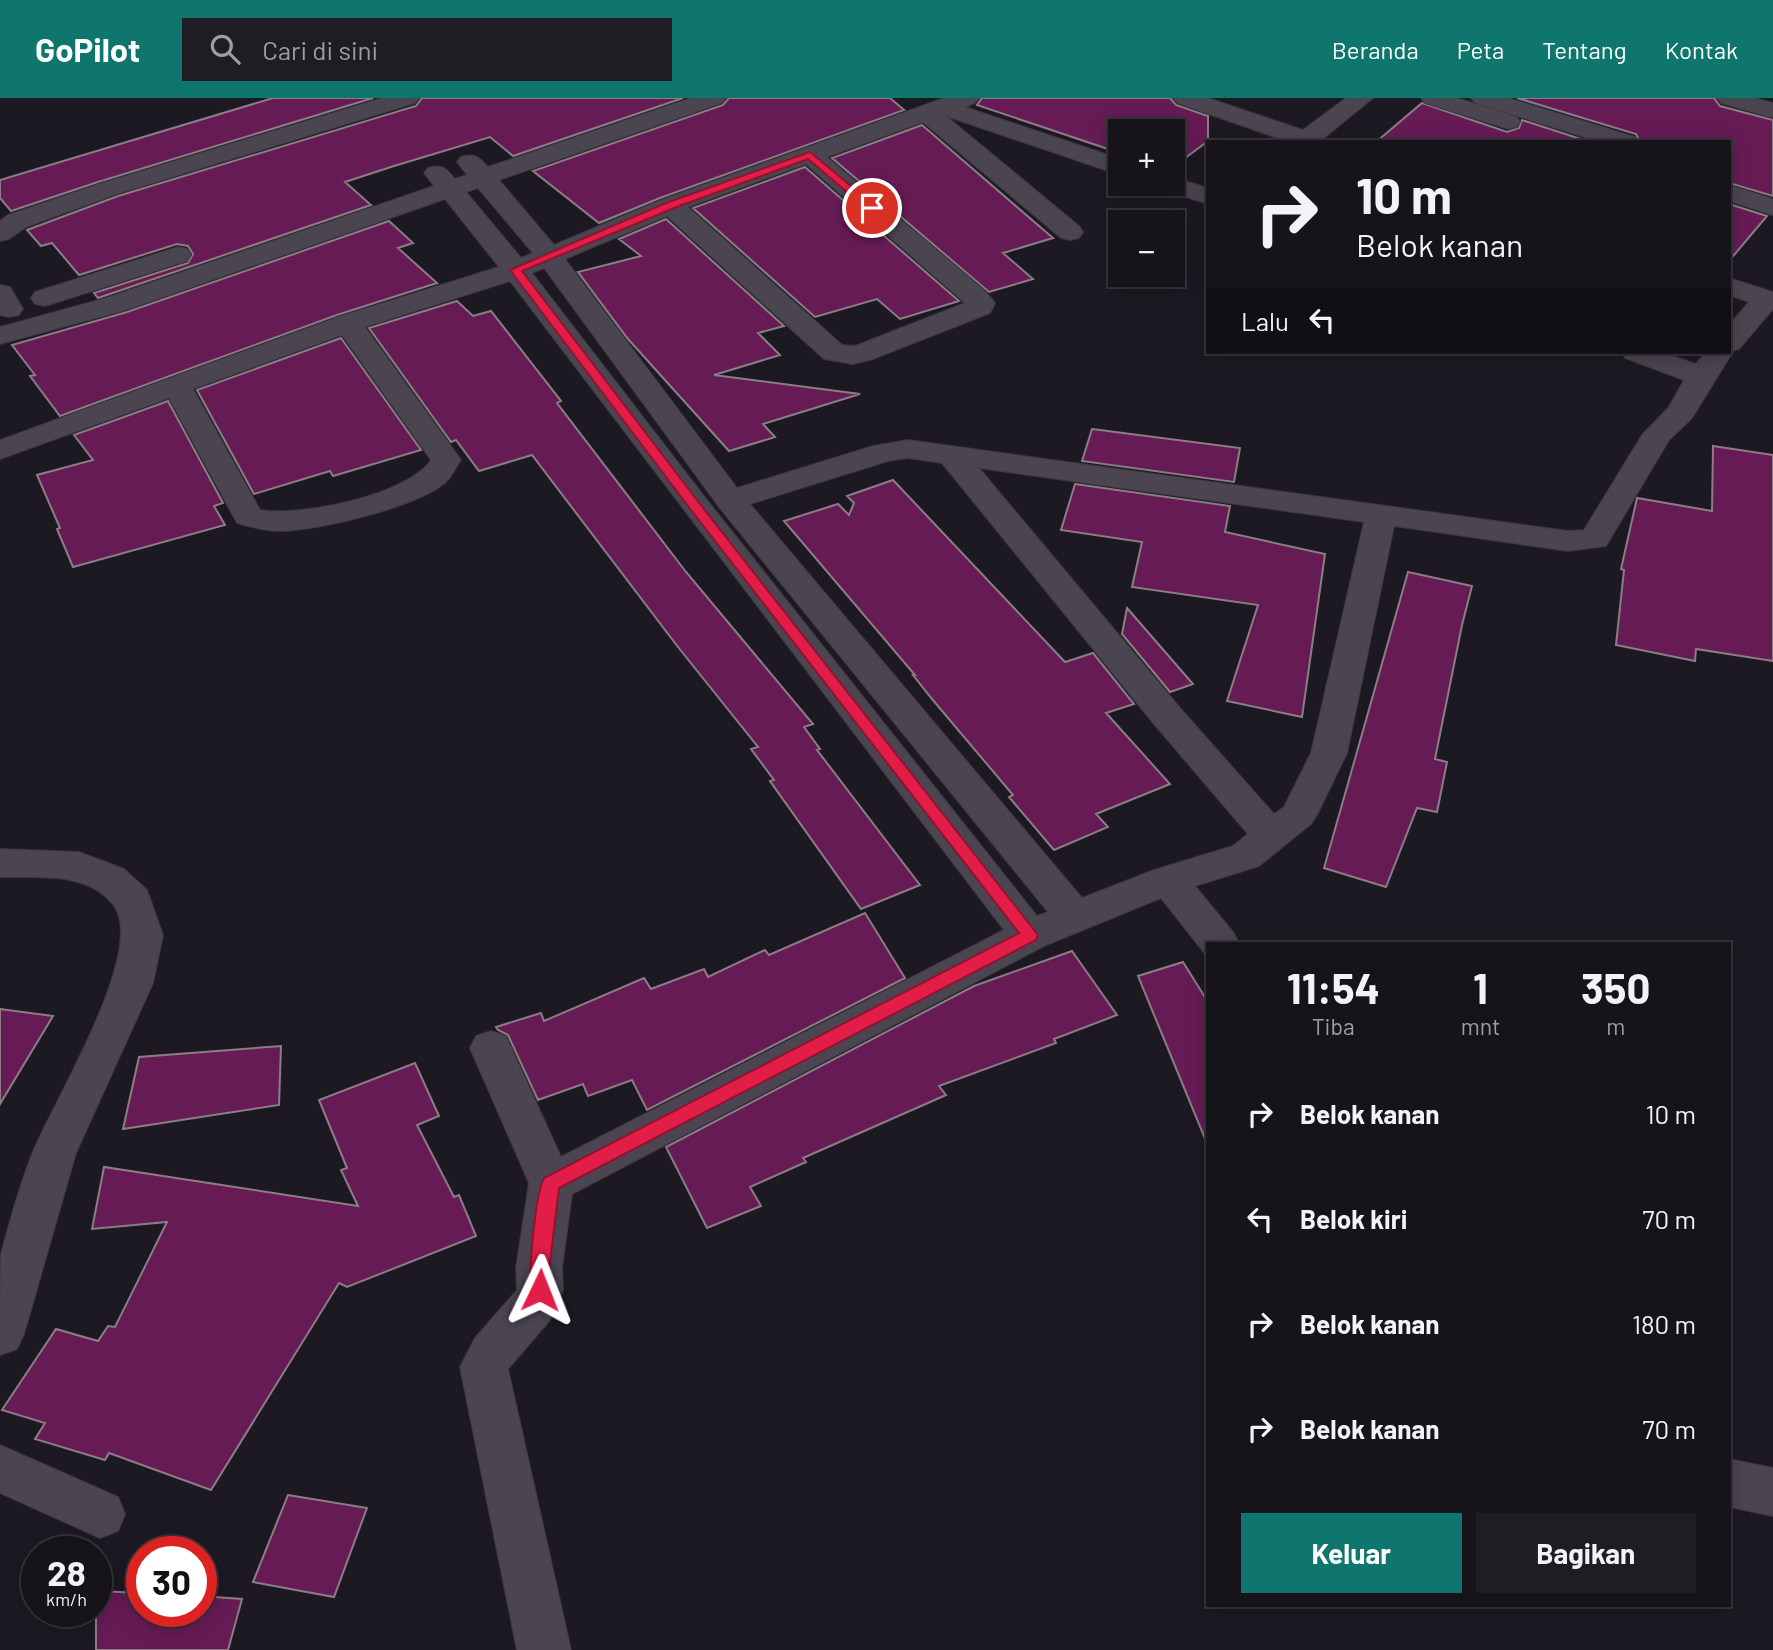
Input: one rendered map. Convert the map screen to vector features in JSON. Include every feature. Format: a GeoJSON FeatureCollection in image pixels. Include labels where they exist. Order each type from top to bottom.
{"type":"FeatureCollection","features":[{"type":"Feature","properties":{"kind":"street"},"geometry":{"type":"LineString","coordinates":[[0,233],[17,221],[108,189],[407,98]]}},
{"type":"Feature","properties":{"kind":"street"},"geometry":{"type":"LineString","coordinates":[[0,336],[116,304],[664,98]]}},
{"type":"Feature","properties":{"kind":"street"},"geometry":{"type":"LineString","coordinates":[[229,239],[460,175],[714,98]]}},
{"type":"Feature","properties":{"kind":"street"},"geometry":{"type":"LineString","coordinates":[[1185,98],[1305,140]]}},
{"type":"Feature","properties":{"kind":"street"},"geometry":{"type":"LineString","coordinates":[[1309,140],[1361,98]]}},
{"type":"Feature","properties":{"kind":"street"},"geometry":{"type":"LineString","coordinates":[[1433,98],[1564,140]]}},
{"type":"Feature","properties":{"kind":"street"},"geometry":{"type":"LineString","coordinates":[[1483,98],[1620,140]]}},
{"type":"Feature","properties":{"kind":"street"},"geometry":{"type":"LineString","coordinates":[[1729,98],[1773,111]]}},
{"type":"Feature","properties":{"kind":"street"},"geometry":{"type":"LineString","coordinates":[[945,106],[1070,232]]}},
{"type":"Feature","properties":{"kind":"street"},"geometry":{"type":"LineString","coordinates":[[0,450],[348,323],[516,270],[670,205],[945,106],[1108,163]]}},
{"type":"Feature","properties":{"kind":"street"},"geometry":{"type":"LineString","coordinates":[[670,205],[834,354],[863,353],[980,307],[981,303],[974,296],[810,155]]}},
{"type":"Feature","properties":{"kind":"street"},"geometry":{"type":"LineString","coordinates":[[1731,174],[1773,186]]}},
{"type":"Feature","properties":{"kind":"street"},"geometry":{"type":"LineString","coordinates":[[460,175],[549,256],[730,500],[1076,918]]}},
{"type":"Feature","properties":{"kind":"street"},"geometry":{"type":"LineString","coordinates":[[460,175],[516,270],[696,507],[1030,935]]}},
{"type":"Feature","properties":{"kind":"street"},"geometry":{"type":"LineString","coordinates":[[1185,189],[1206,196]]}},
{"type":"Feature","properties":{"kind":"street"},"geometry":{"type":"LineString","coordinates":[[1731,193],[1773,207]]}},
{"type":"Feature","properties":{"kind":"street"},"geometry":{"type":"LineString","coordinates":[[3,305],[204,247]]}},
{"type":"Feature","properties":{"kind":"street"},"geometry":{"type":"LineString","coordinates":[[1731,287],[1770,300],[1731,341]]}},
{"type":"Feature","properties":{"kind":"street"},"geometry":{"type":"LineString","coordinates":[[176,385],[248,516],[264,521],[288,521],[332,514],[417,487],[437,475],[446,460],[348,323]]}},
{"type":"Feature","properties":{"kind":"street"},"geometry":{"type":"LineString","coordinates":[[1640,354],[1701,376]]}},
{"type":"Feature","properties":{"kind":"street"},"geometry":{"type":"LineString","coordinates":[[730,500],[884,452],[908,449],[1568,541],[1595,540],[1657,435],[1681,412],[1701,376],[1719,354]]}},
{"type":"Feature","properties":{"kind":"street"},"geometry":{"type":"LineString","coordinates":[[950,453],[1167,716],[1271,835]]}},
{"type":"Feature","properties":{"kind":"street"},"geometry":{"type":"LineString","coordinates":[[551,1183],[1030,935],[1168,880],[1245,856],[1298,815],[1329,753],[1381,516]]}},
{"type":"Feature","properties":{"kind":"street"},"geometry":{"type":"LineString","coordinates":[[0,863],[79,866],[110,878],[133,900],[143,934],[133,983],[54,1153],[0,1334]]}},
{"type":"Feature","properties":{"kind":"street"},"geometry":{"type":"LineString","coordinates":[[1168,880],[1218,942]]}},
{"type":"Feature","properties":{"kind":"street"},"geometry":{"type":"LineString","coordinates":[[491,1048],[551,1183],[539,1268],[540,1290],[534,1305],[492,1353],[484,1367],[544,1650]]}},
{"type":"Feature","properties":{"kind":"street"},"geometry":{"type":"LineString","coordinates":[[0,1468],[100,1514]]}},
{"type":"Feature","properties":{"kind":"street"},"geometry":{"type":"LineString","coordinates":[[1731,1483],[1773,1492]]}},
{"type":"Feature","properties":{"kind":"building"},"geometry":{"type":"Polygon","coordinates":[[[273,98],[373,98],[11,211],[0,198],[0,180],[273,98]]]}},
{"type":"Feature","properties":{"kind":"building"},"geometry":{"type":"Polygon","coordinates":[[[422,98],[683,98],[513,156],[490,137],[345,182],[371,205],[98,298],[94,293],[188,263],[193,254],[188,246],[177,244],[79,275],[52,243],[41,246],[27,230],[118,196],[416,106],[422,98]]]}},
{"type":"Feature","properties":{"kind":"building"},"geometry":{"type":"Polygon","coordinates":[[[729,98],[890,98],[904,110],[660,198],[599,223],[533,171],[723,105],[729,98]]]}},
{"type":"Feature","properties":{"kind":"building"},"geometry":{"type":"Polygon","coordinates":[[[982,98],[1170,98],[1176,105],[1208,116],[1208,140],[1185,158],[1185,119],[1108,119],[1108,149],[977,105],[982,98]]]}},
{"type":"Feature","properties":{"kind":"building"},"geometry":{"type":"Polygon","coordinates":[[[1517,98],[1714,98],[1720,106],[1773,120],[1773,196],[1731,184],[1731,140],[1639,140],[1636,134],[1517,98]]]}},
{"type":"Feature","properties":{"kind":"building"},"geometry":{"type":"Polygon","coordinates":[[[1422,103],[1507,132],[1519,128],[1522,120],[1584,140],[1378,140],[1422,103]]]}},
{"type":"Feature","properties":{"kind":"building"},"geometry":{"type":"Polygon","coordinates":[[[922,125],[1053,238],[1003,253],[1033,279],[989,292],[832,158],[922,125]]]}},
{"type":"Feature","properties":{"kind":"building"},"geometry":{"type":"Polygon","coordinates":[[[805,167],[959,301],[900,319],[877,299],[815,317],[693,208],[805,167]]]}},
{"type":"Feature","properties":{"kind":"building"},"geometry":{"type":"Polygon","coordinates":[[[1731,205],[1767,216],[1731,259],[1731,205]]]}},
{"type":"Feature","properties":{"kind":"building"},"geometry":{"type":"Polygon","coordinates":[[[666,219],[784,326],[758,333],[780,355],[714,375],[860,394],[763,424],[775,437],[729,451],[628,339],[578,272],[641,256],[619,239],[666,219]]]}},
{"type":"Feature","properties":{"kind":"building"},"geometry":{"type":"Polygon","coordinates":[[[389,221],[413,243],[398,248],[437,283],[337,315],[60,416],[30,376],[35,375],[12,345],[127,312],[389,221]]]}},
{"type":"Feature","properties":{"kind":"building"},"geometry":{"type":"Polygon","coordinates":[[[457,301],[473,316],[491,311],[561,401],[557,403],[686,572],[813,724],[804,727],[820,749],[817,750],[920,885],[861,909],[770,781],[774,780],[751,749],[758,747],[532,455],[479,471],[456,440],[451,442],[369,328],[457,301]]]}},
{"type":"Feature","properties":{"kind":"building"},"geometry":{"type":"Polygon","coordinates":[[[341,338],[421,450],[333,476],[330,471],[254,494],[197,390],[341,338]]]}},
{"type":"Feature","properties":{"kind":"building"},"geometry":{"type":"Polygon","coordinates":[[[168,401],[223,503],[214,506],[225,525],[73,567],[57,529],[60,528],[37,475],[93,460],[74,435],[168,401]]]}},
{"type":"Feature","properties":{"kind":"building"},"geometry":{"type":"Polygon","coordinates":[[[1092,429],[1240,448],[1234,482],[1082,461],[1092,429]]]}},
{"type":"Feature","properties":{"kind":"building"},"geometry":{"type":"Polygon","coordinates":[[[1713,446],[1773,455],[1773,661],[1696,649],[1695,661],[1616,645],[1624,570],[1621,569],[1637,498],[1712,511],[1713,446]]]}},
{"type":"Feature","properties":{"kind":"building"},"geometry":{"type":"Polygon","coordinates":[[[893,480],[1065,662],[1093,653],[1134,704],[1106,713],[1170,784],[1096,814],[1108,827],[1054,850],[1009,797],[1013,795],[915,675],[784,521],[838,504],[849,515],[854,503],[847,496],[893,480]]]}},
{"type":"Feature","properties":{"kind":"building"},"geometry":{"type":"Polygon","coordinates":[[[1075,484],[1230,506],[1225,532],[1325,554],[1302,717],[1227,701],[1258,605],[1132,587],[1142,542],[1061,530],[1075,484]]]}},
{"type":"Feature","properties":{"kind":"building"},"geometry":{"type":"Polygon","coordinates":[[[1408,572],[1472,586],[1435,759],[1447,762],[1437,812],[1417,808],[1386,887],[1324,868],[1408,572]]]}},
{"type":"Feature","properties":{"kind":"building"},"geometry":{"type":"Polygon","coordinates":[[[1127,608],[1193,684],[1170,692],[1122,634],[1127,608]]]}},
{"type":"Feature","properties":{"kind":"building"},"geometry":{"type":"Polygon","coordinates":[[[865,913],[905,978],[647,1110],[632,1080],[588,1096],[583,1084],[538,1100],[508,1035],[496,1027],[541,1013],[544,1021],[644,978],[651,989],[704,969],[708,977],[765,950],[769,955],[865,913]]]}},
{"type":"Feature","properties":{"kind":"building"},"geometry":{"type":"Polygon","coordinates":[[[1072,951],[1117,1015],[1054,1039],[1056,1043],[939,1086],[946,1095],[803,1158],[806,1162],[750,1187],[761,1206],[707,1228],[666,1147],[974,986],[1072,951]]]}},
{"type":"Feature","properties":{"kind":"building"},"geometry":{"type":"Polygon","coordinates":[[[1183,962],[1206,999],[1206,1141],[1138,976],[1183,962]]]}},
{"type":"Feature","properties":{"kind":"building"},"geometry":{"type":"Polygon","coordinates":[[[0,1009],[53,1016],[0,1104],[0,1009]]]}},
{"type":"Feature","properties":{"kind":"building"},"geometry":{"type":"Polygon","coordinates":[[[281,1046],[279,1105],[123,1129],[139,1057],[281,1046]]]}},
{"type":"Feature","properties":{"kind":"building"},"geometry":{"type":"Polygon","coordinates":[[[415,1063],[439,1116],[417,1125],[454,1197],[459,1195],[476,1236],[347,1287],[339,1283],[211,1490],[109,1453],[105,1460],[35,1439],[45,1423],[2,1410],[56,1329],[98,1341],[108,1326],[115,1327],[167,1222],[92,1229],[104,1167],[358,1206],[341,1170],[347,1168],[319,1100],[415,1063]]]}},
{"type":"Feature","properties":{"kind":"building"},"geometry":{"type":"Polygon","coordinates":[[[288,1495],[367,1508],[334,1597],[253,1582],[288,1495]]]}},
{"type":"Feature","properties":{"kind":"building"},"geometry":{"type":"Polygon","coordinates":[[[112,1592],[126,1592],[126,1627],[217,1627],[217,1597],[242,1599],[228,1650],[96,1650],[96,1627],[112,1627],[112,1592]]]}},
{"type":"Feature","properties":{"kind":"route"},"geometry":{"type":"LineString","coordinates":[[540,1290],[539,1268],[551,1183],[1030,935],[696,507],[516,270],[670,205],[810,155],[872,208]]}}]}
